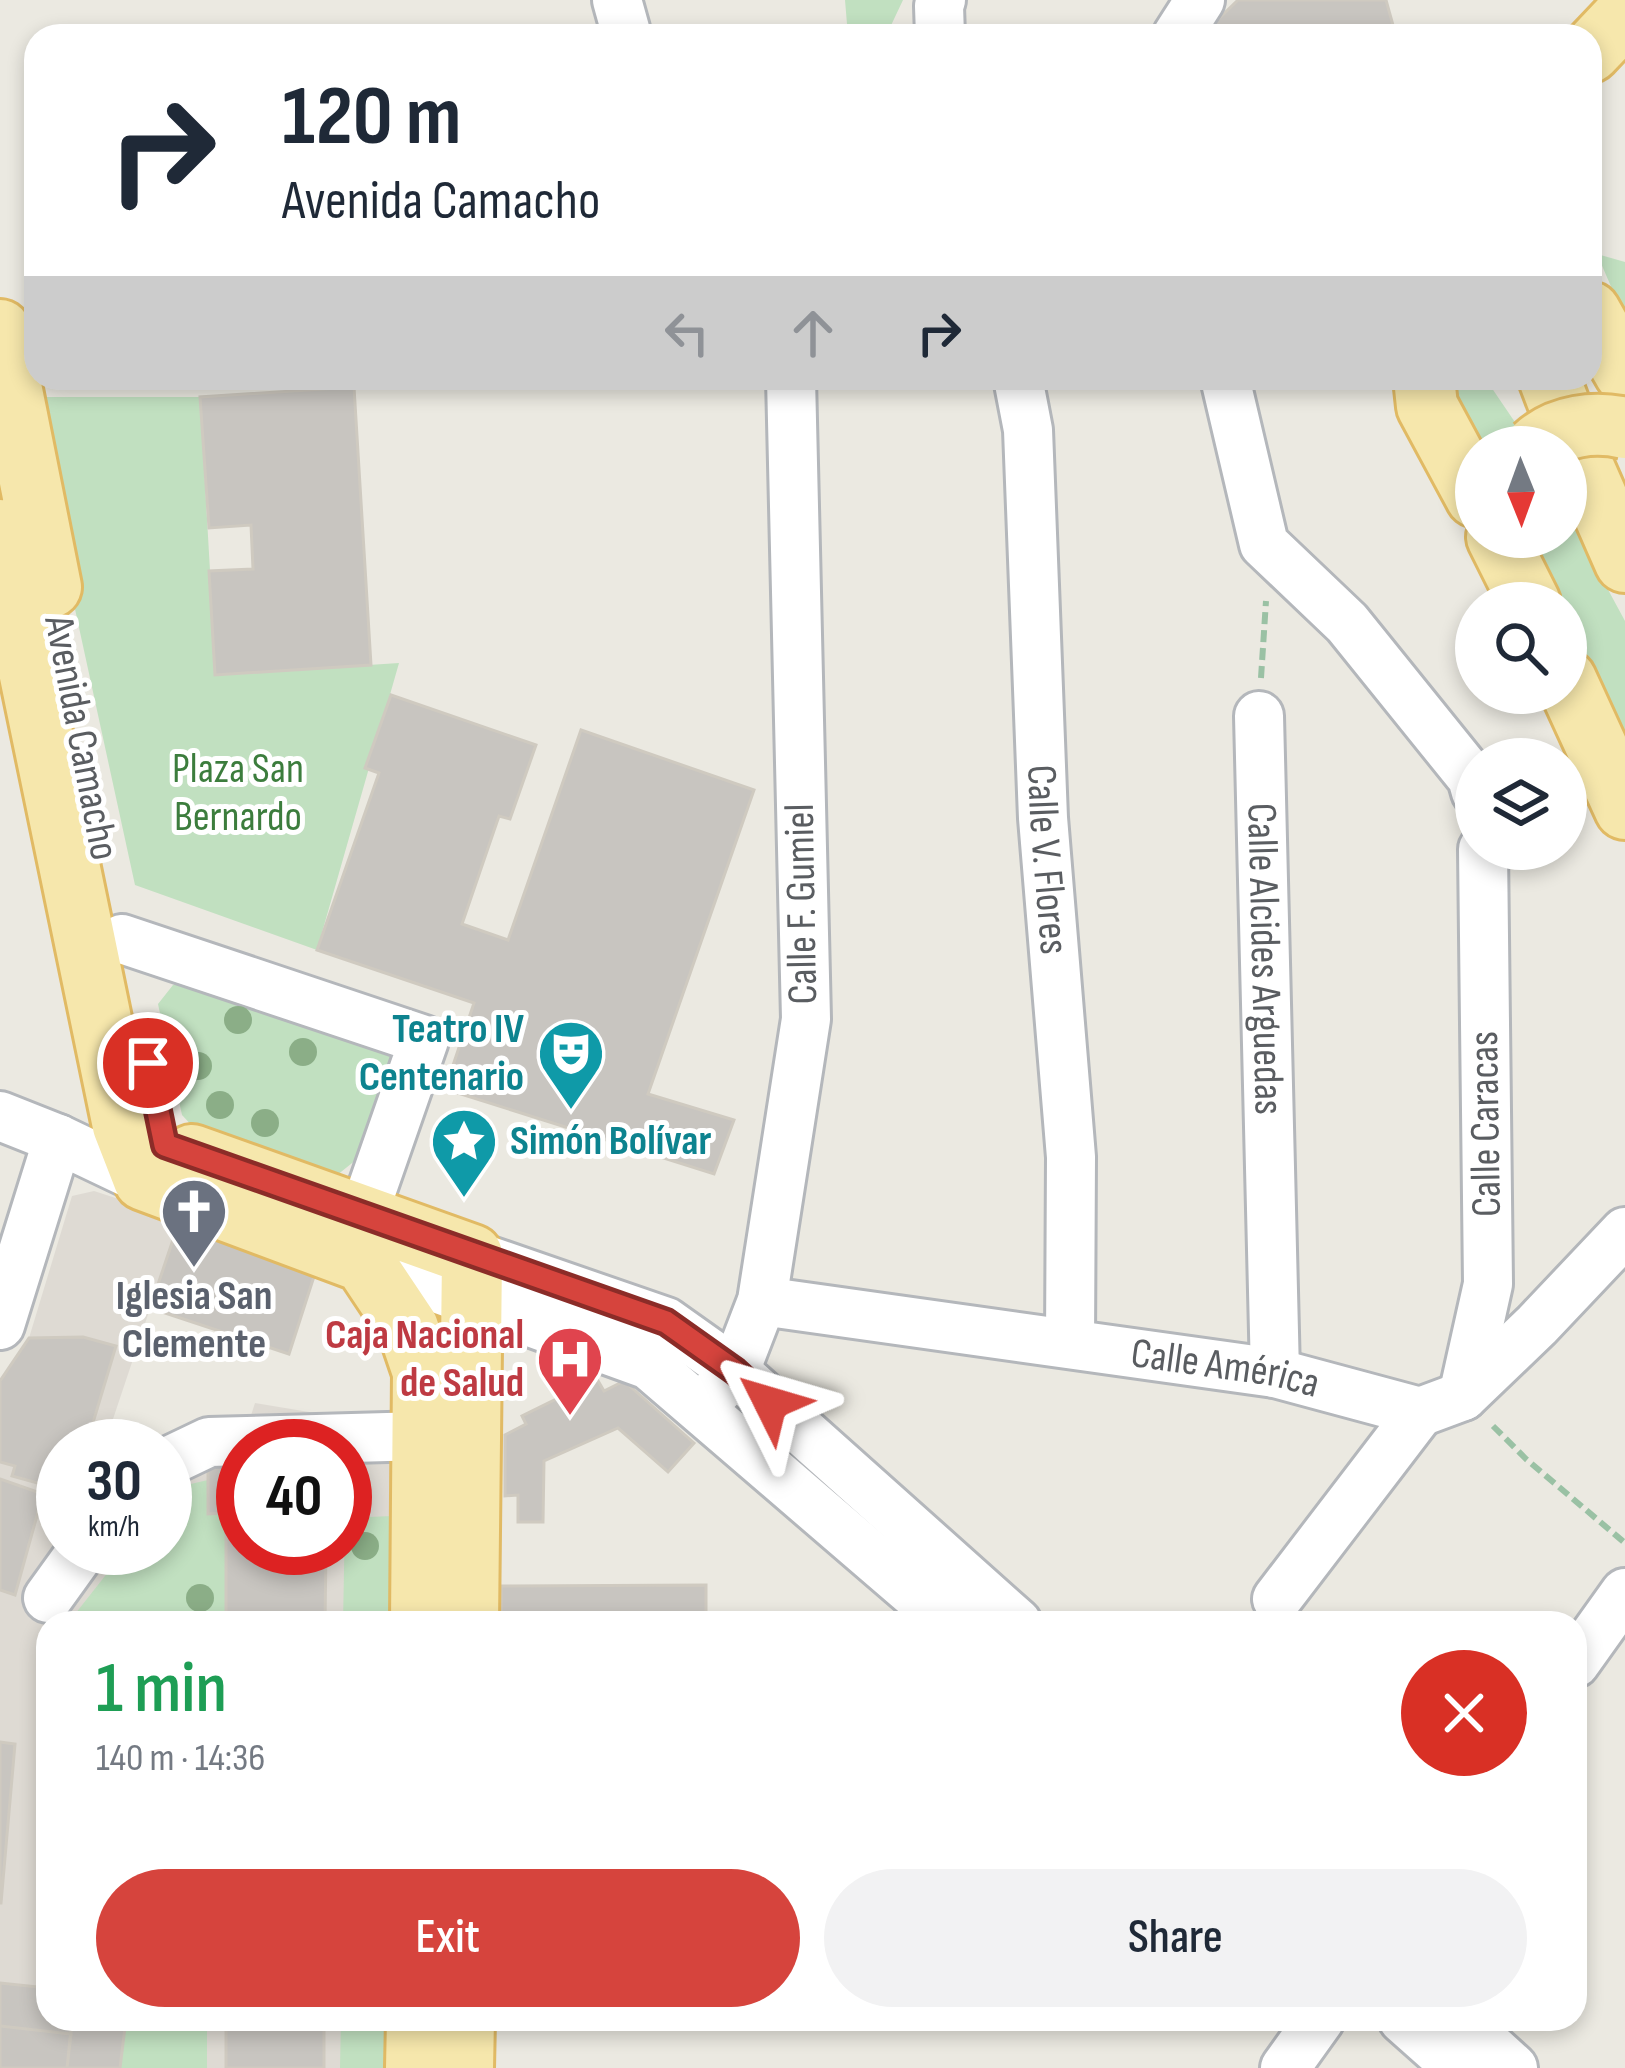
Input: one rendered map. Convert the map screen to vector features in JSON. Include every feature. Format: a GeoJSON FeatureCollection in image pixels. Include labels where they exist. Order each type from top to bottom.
{"type":"FeatureCollection","features":[{"type":"Feature","properties":{"kind":"main road"},"geometry":{"type":"LineString","coordinates":[[1602,333],[1625,373]]}},
{"type":"Feature","properties":{"kind":"main road","name":"Avenida Camacho"},"geometry":{"type":"LineString","coordinates":[[10,352],[122,939],[144,1150]]}},
{"type":"Feature","properties":{"kind":"main road"},"geometry":{"type":"LineString","coordinates":[[1425,390],[1427,406],[1455,458]]}},
{"type":"Feature","properties":{"kind":"main road"},"geometry":{"type":"LineString","coordinates":[[1555,390],[1572,426]]}},
{"type":"Feature","properties":{"kind":"main road"},"geometry":{"type":"LineString","coordinates":[[1587,456],[1625,518]]}},
{"type":"Feature","properties":{"kind":"main road"},"geometry":{"type":"LineString","coordinates":[[1587,462],[1625,562]]}},
{"type":"Feature","properties":{"kind":"main road","name":"Avenida Camacho"},"geometry":{"type":"LineString","coordinates":[[0,530],[144,1150]]}},
{"type":"Feature","properties":{"kind":"main road"},"geometry":{"type":"LineString","coordinates":[[1582,714],[1625,809]]}},
{"type":"Feature","properties":{"kind":"main road"},"geometry":{"type":"LineString","coordinates":[[144,1150],[472,1277],[468,1611]]}},
{"type":"Feature","properties":{"kind":"main road"},"geometry":{"type":"LineString","coordinates":[[364,1239],[408,1328],[423,1372],[421,1611]]}},
{"type":"Feature","properties":{"kind":"main road"},"geometry":{"type":"LineString","coordinates":[[416,2031],[416,2068]]}},
{"type":"Feature","properties":{"kind":"main road"},"geometry":{"type":"LineString","coordinates":[[463,2068],[464,2031]]}},
{"type":"Feature","properties":{"kind":"street","name":"Calle F. Gumiel"},"geometry":{"type":"LineString","coordinates":[[701,1408],[735,1371],[763,1300],[806,1019],[791,390]]}},
{"type":"Feature","properties":{"kind":"street","name":"Calle V. Flores"},"geometry":{"type":"LineString","coordinates":[[1020,390],[1028,430],[1043,818],[1071,1157],[1070,1342]]}},
{"type":"Feature","properties":{"kind":"street"},"geometry":{"type":"LineString","coordinates":[[1229,390],[1264,544],[1266,598]]}},
{"type":"Feature","properties":{"kind":"street"},"geometry":{"type":"LineString","coordinates":[[1264,544],[1347,623],[1455,757]]}},
{"type":"Feature","properties":{"kind":"street","name":"Calle Alcides Arguedas"},"geometry":{"type":"LineString","coordinates":[[1259,716],[1275,1373]]}},
{"type":"Feature","properties":{"kind":"street","name":"Calle Caracas"},"geometry":{"type":"LineString","coordinates":[[1442,1404],[1488,1284],[1483,870]]}},
{"type":"Feature","properties":{"kind":"street"},"geometry":{"type":"LineString","coordinates":[[122,939],[424,1040],[364,1239]]}},
{"type":"Feature","properties":{"kind":"street"},"geometry":{"type":"LineString","coordinates":[[0,1116],[58,1139],[144,1150]]}},
{"type":"Feature","properties":{"kind":"street"},"geometry":{"type":"LineString","coordinates":[[0,1325],[58,1139]]}},
{"type":"Feature","properties":{"kind":"street"},"geometry":{"type":"LineString","coordinates":[[1277,1599],[1442,1404],[1537,1325],[1625,1232]]}},
{"type":"Feature","properties":{"kind":"street"},"geometry":{"type":"LineString","coordinates":[[472,1277],[666,1322],[735,1371],[1004,1611]]}},
{"type":"Feature","properties":{"kind":"street"},"geometry":{"type":"LineString","coordinates":[[472,1277],[650,1365],[935,1611]]}},
{"type":"Feature","properties":{"kind":"street","name":"Calle América"},"geometry":{"type":"LineString","coordinates":[[763,1300],[1275,1373],[1442,1404]]}},
{"type":"Feature","properties":{"kind":"street"},"geometry":{"type":"LineString","coordinates":[[192,1450],[209,1442],[423,1436]]}},
{"type":"Feature","properties":{"kind":"street"},"geometry":{"type":"LineString","coordinates":[[48,1598],[65,1575]]}},
{"type":"Feature","properties":{"kind":"street"},"geometry":{"type":"LineString","coordinates":[[1587,1646],[1625,1593]]}},
{"type":"Feature","properties":{"kind":"street"},"geometry":{"type":"LineString","coordinates":[[1285,2068],[1311,2031]]}},
{"type":"Feature","properties":{"kind":"street"},"geometry":{"type":"LineString","coordinates":[[1416,2031],[1458,2068]]}},
{"type":"Feature","properties":{"kind":"street"},"geometry":{"type":"LineString","coordinates":[[1472,2031],[1513,2068]]}},
{"type":"Feature","properties":{"kind":"path"},"geometry":{"type":"LineString","coordinates":[[1259,716],[1266,598]]}},
{"type":"Feature","properties":{"kind":"path"},"geometry":{"type":"LineString","coordinates":[[1442,1404],[1526,1459],[1625,1543]]}},
{"type":"Feature","properties":{"kind":"shaded area"},"geometry":{"type":"Polygon","coordinates":[[[94,1191],[180,1219],[113,1419],[36,1419],[36,1575],[192,1575],[192,1439],[216,1436],[216,1575],[372,1575],[372,1422],[393,1426],[390,1611],[36,1611],[36,2031],[385,2031],[385,2068],[0,2068],[0,1381],[29,1338],[72,1196],[94,1191]]]}},
{"type":"Feature","properties":{"kind":"shaded area"},"geometry":{"type":"Polygon","coordinates":[[[255,1403],[351,1419],[250,1419],[255,1403]]]}},
{"type":"Feature","properties":{"kind":"green space"},"geometry":{"type":"Polygon","coordinates":[[[845,0],[903,0],[892,24],[847,24],[845,0]]]}},
{"type":"Feature","properties":{"kind":"green space"},"geometry":{"type":"Polygon","coordinates":[[[1602,255],[1625,262],[1625,319],[1602,266],[1602,255]]]}},
{"type":"Feature","properties":{"kind":"green space"},"geometry":{"type":"Polygon","coordinates":[[[1448,390],[1493,390],[1518,426],[1466,426],[1448,390]]]}},
{"type":"Feature","properties":{"kind":"green space","name":"Plaza San Bernardo"},"geometry":{"type":"Polygon","coordinates":[[[43,397],[200,397],[216,675],[399,663],[317,950],[135,885],[33,416],[43,397]]]}},
{"type":"Feature","properties":{"kind":"green space"},"geometry":{"type":"Polygon","coordinates":[[[1587,551],[1625,621],[1625,761],[1587,685],[1587,582],[1536,582],[1524,558],[1587,558],[1587,551]]]}},
{"type":"Feature","properties":{"kind":"green space"},"geometry":{"type":"Polygon","coordinates":[[[173,985],[194,985],[392,1055],[390,1105],[372,1147],[326,1184],[207,1142],[182,1115],[158,1004],[173,985]]]}},
{"type":"Feature","properties":{"kind":"green space"},"geometry":{"type":"Polygon","coordinates":[[[208,1480],[208,1513],[216,1513],[216,1575],[226,1575],[226,1611],[77,1611],[106,1575],[192,1575],[192,1484],[208,1480]]]}},
{"type":"Feature","properties":{"kind":"green space"},"geometry":{"type":"Polygon","coordinates":[[[392,1516],[390,1611],[343,1611],[344,1575],[372,1575],[372,1517],[392,1516]]]}},
{"type":"Feature","properties":{"kind":"green space"},"geometry":{"type":"Polygon","coordinates":[[[125,2031],[207,2031],[207,2068],[120,2068],[125,2031]]]}},
{"type":"Feature","properties":{"kind":"green space"},"geometry":{"type":"Polygon","coordinates":[[[341,2031],[385,2031],[385,2068],[340,2068],[341,2031]]]}},
{"type":"Feature","properties":{"kind":"building"},"geometry":{"type":"Polygon","coordinates":[[[1238,0],[1386,0],[1393,24],[1213,24],[1238,0]]]}},
{"type":"Feature","properties":{"kind":"building"},"geometry":{"type":"Polygon","coordinates":[[[354,390],[371,665],[215,675],[209,571],[253,569],[251,525],[209,528],[200,397],[354,390]]]}},
{"type":"Feature","properties":{"kind":"building"},"geometry":{"type":"Polygon","coordinates":[[[391,695],[536,745],[510,819],[499,816],[462,924],[508,940],[581,730],[754,790],[648,1094],[734,1120],[714,1174],[445,1089],[474,1003],[317,950],[379,773],[365,768],[391,695]]]}},
{"type":"Feature","properties":{"kind":"building"},"geometry":{"type":"Polygon","coordinates":[[[180,1219],[318,1264],[289,1354],[150,1308],[180,1219]]]}},
{"type":"Feature","properties":{"kind":"building"},"geometry":{"type":"Polygon","coordinates":[[[83,1337],[116,1346],[94,1419],[36,1419],[36,1483],[12,1476],[15,1466],[0,1462],[0,1381],[29,1338],[83,1337]]]}},
{"type":"Feature","properties":{"kind":"building"},"geometry":{"type":"Polygon","coordinates":[[[597,1379],[604,1391],[624,1381],[694,1443],[668,1472],[618,1428],[544,1461],[543,1522],[518,1522],[518,1495],[505,1496],[505,1435],[526,1424],[522,1416],[597,1379]]]}},
{"type":"Feature","properties":{"kind":"building"},"geometry":{"type":"Polygon","coordinates":[[[208,1467],[216,1467],[216,1514],[208,1514],[208,1467]]]}},
{"type":"Feature","properties":{"kind":"building"},"geometry":{"type":"Polygon","coordinates":[[[0,1479],[36,1492],[36,1519],[15,1595],[0,1590],[0,1479]]]}},
{"type":"Feature","properties":{"kind":"building"},"geometry":{"type":"Polygon","coordinates":[[[226,1575],[326,1575],[325,1611],[226,1611],[226,1575]]]}},
{"type":"Feature","properties":{"kind":"building"},"geometry":{"type":"Polygon","coordinates":[[[706,1585],[706,1611],[501,1611],[501,1586],[706,1585]]]}},
{"type":"Feature","properties":{"kind":"building"},"geometry":{"type":"Polygon","coordinates":[[[0,1742],[15,1744],[1,1903],[0,1903],[0,1742]]]}},
{"type":"Feature","properties":{"kind":"building"},"geometry":{"type":"Polygon","coordinates":[[[0,1983],[36,1987],[36,2030],[0,2026],[0,1983]]]}},
{"type":"Feature","properties":{"kind":"building"},"geometry":{"type":"Polygon","coordinates":[[[0,2026],[71,2034],[67,2068],[0,2068],[0,2026]]]}},
{"type":"Feature","properties":{"kind":"building"},"geometry":{"type":"Polygon","coordinates":[[[71,2031],[125,2031],[120,2068],[67,2068],[71,2031]]]}},
{"type":"Feature","properties":{"kind":"building"},"geometry":{"type":"Polygon","coordinates":[[[226,2031],[324,2031],[324,2068],[226,2068],[226,2031]]]}},
{"type":"Feature","properties":{"kind":"place","name":"Teatro IV Centenario"},"geometry":{"type":"Point","coordinates":[571,1112]}},
{"type":"Feature","properties":{"kind":"place","name":"Simón Bolívar"},"geometry":{"type":"Point","coordinates":[464,1200]}},
{"type":"Feature","properties":{"kind":"place","name":"Iglesia San Clemente"},"geometry":{"type":"Point","coordinates":[194,1270]}},
{"type":"Feature","properties":{"kind":"place","name":"Caja Nacional de Salud"},"geometry":{"type":"Point","coordinates":[570,1418]}},
{"type":"Feature","properties":{"kind":"route"},"geometry":{"type":"LineString","coordinates":[[148,1063],[165,1145],[666,1322],[735,1371],[770,1403]]}}]}
